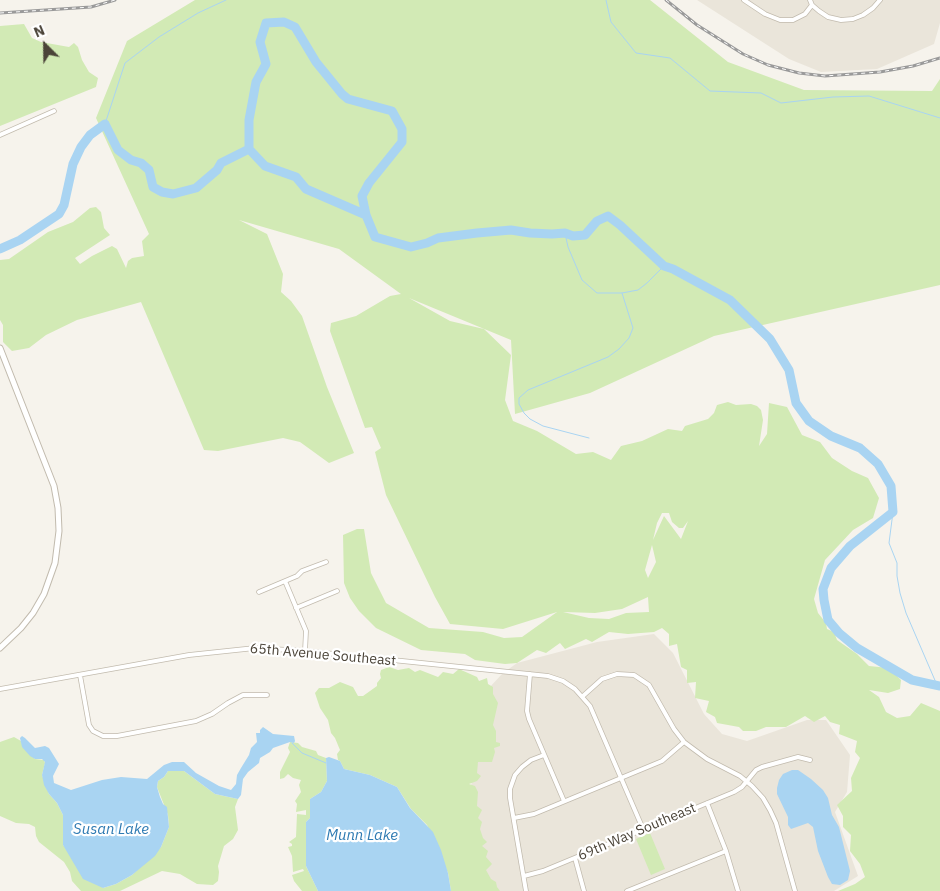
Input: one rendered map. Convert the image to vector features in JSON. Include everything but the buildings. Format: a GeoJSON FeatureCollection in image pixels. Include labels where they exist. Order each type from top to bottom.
{"type":"FeatureCollection","features":[{"type":"Feature","properties":{"kind":"street"},"geometry":{"type":"LineString","coordinates":[[744,0],[765,14],[780,20],[793,20],[805,14],[812,5]]}},
{"type":"Feature","properties":{"kind":"street"},"geometry":{"type":"LineString","coordinates":[[810,0],[812,5],[828,17],[841,20],[853,19],[863,15],[880,0]]}},
{"type":"Feature","properties":{"kind":"street"},"geometry":{"type":"LineString","coordinates":[[0,134],[54,111]]}},
{"type":"Feature","properties":{"kind":"street"},"geometry":{"type":"LineString","coordinates":[[0,348],[54,486],[58,508],[59,531],[55,563],[44,594],[33,613],[21,628],[0,648]]}},
{"type":"Feature","properties":{"kind":"street"},"geometry":{"type":"LineString","coordinates":[[259,592],[297,576],[302,571],[326,562]]}},
{"type":"Feature","properties":{"kind":"street"},"geometry":{"type":"LineString","coordinates":[[285,581],[306,631],[305,651]]}},
{"type":"Feature","properties":{"kind":"street"},"geometry":{"type":"LineString","coordinates":[[296,608],[337,591]]}},
{"type":"Feature","properties":{"kind":"street","name":"65th Avenue Southeast"},"geometry":{"type":"LineString","coordinates":[[0,689],[189,655],[255,648],[305,651],[530,674],[555,678],[575,689],[583,696]]}},
{"type":"Feature","properties":{"kind":"street"},"geometry":{"type":"LineString","coordinates":[[642,829],[597,718],[583,696],[607,676],[622,673],[634,675],[652,689],[670,723],[684,742],[698,754],[738,775],[763,798],[773,816],[795,891]]}},
{"type":"Feature","properties":{"kind":"street"},"geometry":{"type":"LineString","coordinates":[[80,674],[89,725],[96,733],[107,736],[196,721],[212,714],[243,695],[267,694]]}},
{"type":"Feature","properties":{"kind":"street"},"geometry":{"type":"LineString","coordinates":[[530,674],[527,710],[564,802]]}},
{"type":"Feature","properties":{"kind":"street"},"geometry":{"type":"LineString","coordinates":[[514,818],[534,814],[662,762],[684,742]]}},
{"type":"Feature","properties":{"kind":"street"},"geometry":{"type":"LineString","coordinates":[[526,891],[510,789],[515,775],[526,763],[544,755]]}},
{"type":"Feature","properties":{"kind":"street","name":"69th Way Southeast"},"geometry":{"type":"LineString","coordinates":[[524,876],[543,871],[734,792],[756,770],[762,767],[798,757],[810,760]]}},
{"type":"Feature","properties":{"kind":"street"},"geometry":{"type":"LineString","coordinates":[[707,803],[726,851],[738,891]]}},
{"type":"Feature","properties":{"kind":"street"},"geometry":{"type":"LineString","coordinates":[[627,891],[726,851]]}},
{"type":"Feature","properties":{"kind":"street"},"geometry":{"type":"LineString","coordinates":[[575,858],[584,891]]}},
{"type":"Feature","properties":{"kind":"shaded area"},"geometry":{"type":"Polygon","coordinates":[[[697,0],[940,0],[940,23],[934,44],[877,69],[821,72],[789,59],[697,0]]]}},
{"type":"Feature","properties":{"kind":"shaded area"},"geometry":{"type":"Polygon","coordinates":[[[654,634],[673,653],[704,714],[722,734],[747,741],[807,720],[826,720],[850,755],[847,792],[835,812],[858,876],[834,891],[485,891],[470,789],[478,761],[489,688],[502,674],[517,663],[597,642],[654,634]]]}},
{"type":"Feature","properties":{"kind":"green space"},"geometry":{"type":"Polygon","coordinates":[[[195,0],[650,0],[728,62],[804,90],[932,91],[940,79],[940,285],[714,336],[590,393],[515,414],[511,340],[409,298],[450,321],[484,329],[511,355],[505,400],[513,421],[537,431],[576,454],[593,452],[611,460],[621,446],[642,441],[668,429],[682,431],[685,426],[708,419],[714,413],[717,405],[728,402],[736,405],[751,404],[761,410],[763,420],[759,446],[767,434],[769,403],[787,407],[802,435],[820,442],[832,458],[852,471],[868,478],[879,498],[873,518],[853,530],[825,560],[814,599],[818,613],[826,623],[827,629],[834,632],[837,640],[857,654],[869,666],[889,668],[901,680],[900,689],[888,693],[869,690],[879,697],[886,712],[897,718],[910,716],[921,703],[940,711],[940,891],[838,891],[855,884],[865,877],[860,864],[850,851],[851,835],[843,827],[843,816],[837,805],[852,791],[851,778],[860,758],[855,752],[857,741],[839,734],[840,725],[830,722],[825,716],[814,722],[805,716],[786,727],[766,727],[756,731],[743,731],[739,727],[717,723],[715,717],[706,712],[709,701],[695,698],[696,682],[687,683],[687,670],[681,667],[677,644],[669,646],[669,634],[662,628],[654,632],[628,634],[609,632],[592,642],[586,639],[565,649],[560,643],[546,653],[537,650],[517,663],[505,664],[475,660],[465,654],[421,650],[376,628],[359,611],[350,598],[344,583],[343,535],[357,529],[364,529],[371,573],[386,603],[429,628],[483,632],[504,638],[522,637],[557,612],[503,629],[450,624],[386,495],[375,452],[381,448],[372,427],[365,428],[330,331],[331,323],[356,316],[390,296],[401,294],[339,249],[239,220],[267,234],[283,274],[281,292],[291,301],[302,316],[327,387],[354,453],[329,463],[300,442],[283,438],[218,451],[204,450],[141,302],[77,320],[46,335],[29,348],[12,351],[3,342],[3,325],[0,320],[0,260],[9,259],[48,232],[73,222],[90,208],[96,207],[101,212],[104,228],[110,235],[75,258],[80,264],[112,246],[117,249],[126,268],[128,261],[132,258],[144,256],[142,241],[149,234],[96,118],[127,41],[195,0]],[[662,513],[657,523],[653,540],[664,516],[681,539],[688,521],[683,528],[679,528],[672,522],[669,513],[662,513]],[[652,545],[645,570],[648,578],[656,562],[652,545]],[[648,597],[622,609],[595,613],[563,612],[589,618],[609,619],[626,613],[649,612],[648,597]]]}},
{"type":"Feature","properties":{"kind":"green space"},"geometry":{"type":"Polygon","coordinates":[[[24,24],[32,38],[41,42],[69,47],[74,43],[78,47],[82,60],[89,72],[98,78],[96,87],[0,126],[0,26],[24,24]]]}},
{"type":"Feature","properties":{"kind":"green space"},"geometry":{"type":"Polygon","coordinates":[[[389,667],[398,670],[409,668],[415,672],[420,670],[438,677],[443,672],[453,674],[459,669],[477,677],[479,681],[487,678],[488,684],[493,687],[493,694],[498,703],[493,725],[496,731],[496,742],[500,743],[500,746],[494,748],[495,752],[492,762],[478,762],[477,773],[481,776],[477,781],[469,784],[475,786],[478,792],[477,806],[482,810],[478,818],[482,822],[480,829],[483,838],[487,842],[482,846],[488,851],[486,857],[492,864],[486,870],[491,879],[496,882],[500,891],[451,891],[448,873],[427,825],[411,809],[397,787],[370,775],[344,769],[338,760],[337,754],[340,750],[315,693],[319,688],[329,688],[340,682],[353,687],[358,696],[363,696],[377,686],[381,678],[381,670],[389,667]]]}},
{"type":"Feature","properties":{"kind":"green space"},"geometry":{"type":"Polygon","coordinates":[[[14,737],[21,741],[23,747],[35,759],[44,760],[42,775],[49,794],[57,803],[63,815],[63,845],[103,888],[116,884],[132,875],[161,847],[169,827],[168,815],[157,787],[158,781],[168,771],[184,771],[215,794],[238,799],[235,807],[238,830],[233,839],[224,846],[218,866],[218,881],[213,885],[197,884],[180,874],[162,871],[120,891],[81,891],[72,881],[70,872],[64,862],[39,842],[35,827],[29,824],[16,823],[0,816],[0,742],[14,737]]]}},
{"type":"Feature","properties":{"kind":"green space"},"geometry":{"type":"Polygon","coordinates":[[[290,742],[298,743],[302,747],[316,751],[318,755],[326,758],[327,781],[321,792],[310,799],[310,818],[306,822],[306,866],[318,891],[302,891],[292,875],[304,871],[303,869],[293,872],[292,856],[288,847],[292,846],[289,842],[296,837],[297,814],[306,815],[306,810],[296,812],[297,804],[295,801],[301,792],[299,785],[301,780],[293,778],[288,774],[280,779],[280,772],[290,752],[288,748],[290,742]]]}},
{"type":"Feature","properties":{"kind":"green space"},"geometry":{"type":"Polygon","coordinates":[[[650,833],[665,869],[651,875],[636,839],[650,833]]]}},
{"type":"Feature","properties":{"kind":"water","name":"Susan Lake"},"geometry":{"type":"Polygon","coordinates":[[[263,727],[273,734],[294,736],[295,741],[294,743],[290,742],[273,748],[260,758],[259,763],[243,779],[241,795],[238,799],[215,794],[184,771],[168,771],[158,781],[157,787],[160,797],[163,804],[167,807],[169,827],[161,847],[155,856],[132,875],[116,884],[103,888],[83,879],[63,845],[63,815],[44,785],[42,775],[45,762],[42,759],[35,759],[30,756],[22,747],[20,738],[22,736],[25,738],[35,748],[45,746],[49,748],[59,764],[53,776],[54,783],[71,790],[102,780],[121,777],[147,779],[164,765],[172,762],[184,762],[196,773],[219,786],[231,790],[236,784],[237,775],[251,748],[257,742],[256,733],[260,733],[263,727]]]}},
{"type":"Feature","properties":{"kind":"water","name":"Munn Lake"},"geometry":{"type":"Polygon","coordinates":[[[329,757],[340,761],[344,769],[370,775],[397,787],[410,808],[433,832],[441,850],[451,891],[318,891],[306,866],[306,822],[310,818],[310,799],[321,792],[327,781],[326,758],[329,757]]]}},
{"type":"Feature","properties":{"kind":"water"},"geometry":{"type":"Polygon","coordinates":[[[792,770],[798,770],[811,779],[823,790],[828,798],[832,815],[839,827],[850,871],[848,880],[840,885],[832,884],[828,877],[818,851],[813,827],[808,823],[791,829],[788,825],[788,817],[777,794],[777,788],[783,774],[792,770]]]}},
{"type":"Feature","properties":{"kind":"waterway"},"geometry":{"type":"LineString","coordinates":[[105,124],[125,63],[159,37],[198,13],[226,0]]}},
{"type":"Feature","properties":{"kind":"waterway"},"geometry":{"type":"LineString","coordinates":[[606,0],[611,22],[636,53],[670,58],[710,91],[761,93],[781,103],[833,97],[869,96],[940,118]]}},
{"type":"Feature","properties":{"kind":"waterway"},"geometry":{"type":"LineString","coordinates":[[0,249],[20,240],[59,214],[64,205],[73,164],[81,147],[90,135],[105,124],[118,150],[131,160],[141,163],[149,170],[153,187],[162,192],[173,194],[196,188],[217,170],[221,163],[249,149],[249,120],[256,82],[266,64],[260,42],[266,23],[284,22],[295,27],[316,62],[342,94],[348,99],[392,111],[402,129],[402,142],[369,183],[362,196],[366,215],[375,237],[411,247],[438,238],[511,230],[530,233],[565,233],[573,236],[585,235],[597,221],[608,216],[664,266],[730,300],[770,339],[789,370],[796,403],[809,421],[831,436],[860,448],[878,464],[891,486],[893,512],[850,546],[831,568],[823,589],[828,620],[839,633],[857,648],[912,680],[940,686]]}},
{"type":"Feature","properties":{"kind":"waterway"},"geometry":{"type":"LineString","coordinates":[[249,149],[265,166],[296,177],[306,189],[366,215]]}},
{"type":"Feature","properties":{"kind":"waterway"},"geometry":{"type":"LineString","coordinates":[[565,233],[568,247],[582,280],[597,293],[622,293],[638,290],[664,266]]}},
{"type":"Feature","properties":{"kind":"waterway"},"geometry":{"type":"LineString","coordinates":[[589,438],[543,426],[530,419],[519,404],[519,398],[528,390],[608,357],[619,349],[629,338],[633,328],[622,293]]}},
{"type":"Feature","properties":{"kind":"waterway"},"geometry":{"type":"LineString","coordinates":[[893,512],[889,543],[897,563],[900,593],[906,613],[937,685]]}},
{"type":"Feature","properties":{"kind":"waterway"},"geometry":{"type":"LineString","coordinates":[[292,743],[302,753],[326,763]]}},
{"type":"Feature","properties":{"kind":"railway"},"geometry":{"type":"LineString","coordinates":[[0,13],[91,7],[115,0]]}},
{"type":"Feature","properties":{"kind":"railway"},"geometry":{"type":"LineString","coordinates":[[666,0],[697,25],[743,54],[768,65],[799,73],[825,76],[880,72],[913,66],[940,58]]}}]}
